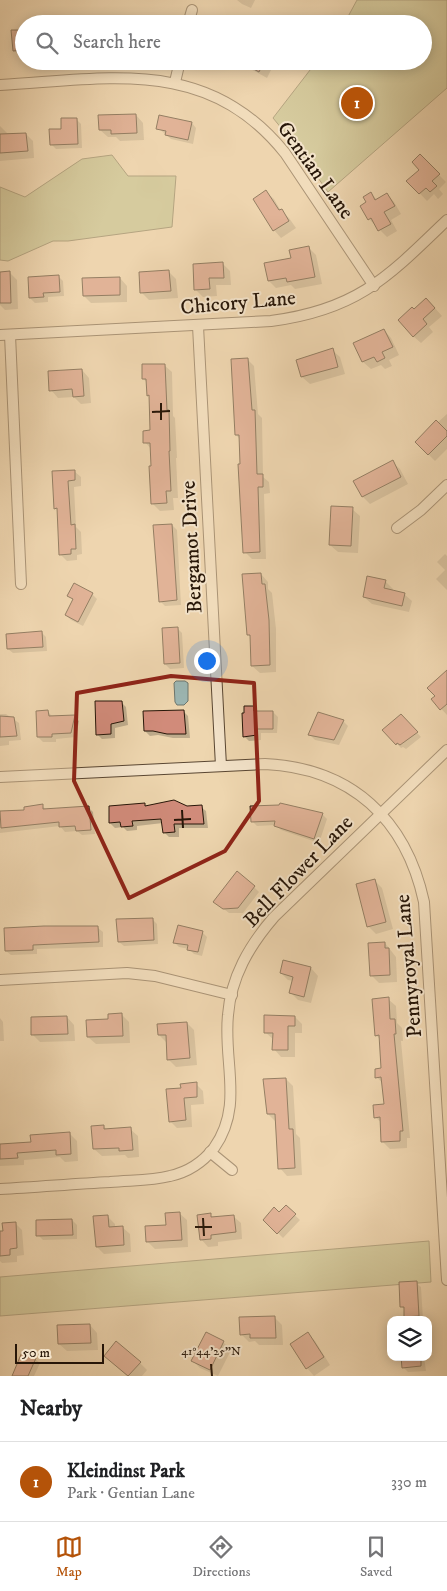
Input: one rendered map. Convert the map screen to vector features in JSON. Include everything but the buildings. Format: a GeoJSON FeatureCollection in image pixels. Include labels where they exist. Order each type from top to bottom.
{"type":"FeatureCollection","features":[{"type":"Feature","properties":{"kind":"street"},"geometry":{"type":"LineString","coordinates":[[191,15],[192,10]]}},
{"type":"Feature","properties":{"kind":"street"},"geometry":{"type":"LineString","coordinates":[[175,82],[178,70]]}},
{"type":"Feature","properties":{"kind":"street","name":"Gentian Lane"},"geometry":{"type":"LineString","coordinates":[[2,85],[141,78],[175,82],[208,93],[227,102],[242,111],[273,138],[285,153],[374,286]]}},
{"type":"Feature","properties":{"kind":"street","name":"Chicory Lane"},"geometry":{"type":"LineString","coordinates":[[5,335],[198,326],[271,321],[305,316],[337,306],[374,286],[400,265],[447,220]]}},
{"type":"Feature","properties":{"kind":"street","name":"Bergamot Drive"},"geometry":{"type":"LineString","coordinates":[[198,326],[221,766]]}},
{"type":"Feature","properties":{"kind":"street"},"geometry":{"type":"LineString","coordinates":[[5,335],[21,584]]}},
{"type":"Feature","properties":{"kind":"street"},"geometry":{"type":"LineString","coordinates":[[397,528],[421,510],[447,485]]}},
{"type":"Feature","properties":{"kind":"street","name":"Bell Flower Lane"},"geometry":{"type":"LineString","coordinates":[[0,1189],[171,1176],[194,1166],[210,1152],[225,1130],[230,1111],[228,1014],[236,977],[241,964],[260,934],[274,918],[447,750]]}},
{"type":"Feature","properties":{"kind":"street","name":"Pennyroyal Lane"},"geometry":{"type":"LineString","coordinates":[[0,777],[265,764],[294,766],[310,770],[345,786],[359,794],[382,813],[408,851],[419,880],[424,902],[443,1160],[447,1280]]}},
{"type":"Feature","properties":{"kind":"street"},"geometry":{"type":"LineString","coordinates":[[0,980],[144,974],[232,995]]}},
{"type":"Feature","properties":{"kind":"street"},"geometry":{"type":"LineString","coordinates":[[210,1152],[232,1170]]}},
{"type":"Feature","properties":{"kind":"highlighted area"},"geometry":{"type":"Polygon","coordinates":[[[171,676],[254,683],[259,801],[225,851],[129,898],[74,781],[77,693],[171,676]]]}},
{"type":"Feature","properties":{"kind":"green space"},"geometry":{"type":"Polygon","coordinates":[[[357,0],[447,0],[447,88],[328,192],[292,141],[273,118],[310,70],[432,70],[432,15],[349,15],[357,0]]]}},
{"type":"Feature","properties":{"kind":"green space"},"geometry":{"type":"Polygon","coordinates":[[[112,155],[128,176],[176,176],[172,227],[68,241],[53,241],[8,261],[0,260],[0,187],[25,197],[82,159],[112,155]]]}},
{"type":"Feature","properties":{"kind":"green space"},"geometry":{"type":"Polygon","coordinates":[[[429,1241],[431,1282],[0,1316],[0,1277],[429,1241]]]}},
{"type":"Feature","properties":{"kind":"water"},"geometry":{"type":"Polygon","coordinates":[[[176,681],[188,683],[188,701],[184,705],[177,705],[175,702],[174,683],[176,681]]]}},
{"type":"Feature","properties":{"kind":"place","name":"Kleindinst Park"},"geometry":{"type":"Point","coordinates":[357,103]}}]}
